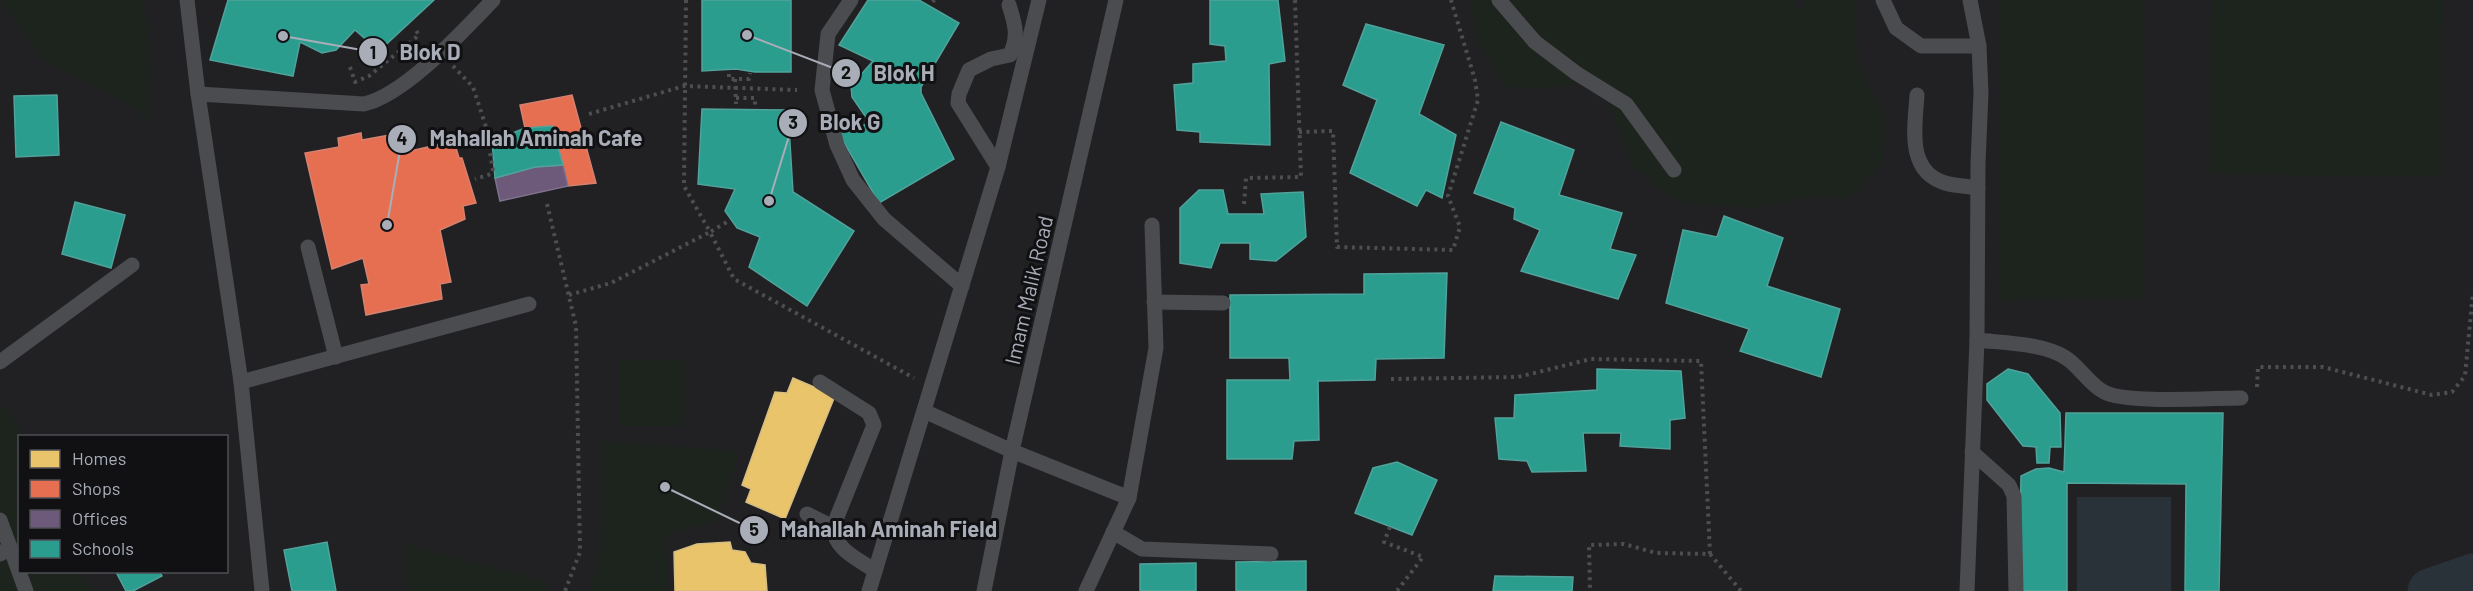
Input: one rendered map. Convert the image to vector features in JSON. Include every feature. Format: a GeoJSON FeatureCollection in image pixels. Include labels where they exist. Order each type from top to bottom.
{"type":"FeatureCollection","features":[{"type":"Feature","properties":{"kind":"lane"},"geometry":{"type":"LineString","coordinates":[[187,0],[198,94],[240,382],[262,591]]}},
{"type":"Feature","properties":{"kind":"lane"},"geometry":{"type":"LineString","coordinates":[[198,94],[364,104],[380,101],[440,54],[493,0]]}},
{"type":"Feature","properties":{"kind":"lane"},"geometry":{"type":"LineString","coordinates":[[851,0],[828,34],[822,90],[837,145],[853,180],[884,219],[962,286]]}},
{"type":"Feature","properties":{"kind":"lane"},"geometry":{"type":"LineString","coordinates":[[869,591],[998,167],[1039,0]]}},
{"type":"Feature","properties":{"kind":"lane","name":"Imam Malik Road"},"geometry":{"type":"LineString","coordinates":[[984,591],[1012,451],[1116,0]]}},
{"type":"Feature","properties":{"kind":"lane"},"geometry":{"type":"LineString","coordinates":[[1499,0],[1535,42],[1575,73],[1626,104],[1674,170]]}},
{"type":"Feature","properties":{"kind":"lane"},"geometry":{"type":"LineString","coordinates":[[1883,0],[1896,28],[1921,45],[1978,45]]}},
{"type":"Feature","properties":{"kind":"lane"},"geometry":{"type":"LineString","coordinates":[[1967,591],[1977,340],[1978,188],[1982,93],[1978,45],[1970,0]]}},
{"type":"Feature","properties":{"kind":"lane"},"geometry":{"type":"LineString","coordinates":[[998,167],[958,103],[959,94],[969,70],[991,59],[1010,55],[1016,41],[1017,28],[1004,3]]}},
{"type":"Feature","properties":{"kind":"lane"},"geometry":{"type":"LineString","coordinates":[[1004,3],[1035,16]]}},
{"type":"Feature","properties":{"kind":"lane"},"geometry":{"type":"LineString","coordinates":[[1917,94],[1914,147],[1917,159],[1930,177],[1947,184],[1978,188]]}},
{"type":"Feature","properties":{"kind":"lane"},"geometry":{"type":"LineString","coordinates":[[1086,591],[1129,498],[1156,348],[1152,225]]}},
{"type":"Feature","properties":{"kind":"lane"},"geometry":{"type":"LineString","coordinates":[[308,248],[336,357]]}},
{"type":"Feature","properties":{"kind":"lane"},"geometry":{"type":"LineString","coordinates":[[0,363],[132,265]]}},
{"type":"Feature","properties":{"kind":"lane"},"geometry":{"type":"LineString","coordinates":[[1154,302],[1223,303]]}},
{"type":"Feature","properties":{"kind":"lane"},"geometry":{"type":"LineString","coordinates":[[240,382],[529,304]]}},
{"type":"Feature","properties":{"kind":"lane"},"geometry":{"type":"LineString","coordinates":[[1977,340],[2049,350],[2067,358],[2103,392],[2120,397],[2241,398]]}},
{"type":"Feature","properties":{"kind":"lane"},"geometry":{"type":"LineString","coordinates":[[820,382],[869,413],[874,425],[833,526],[834,539],[843,549],[875,570]]}},
{"type":"Feature","properties":{"kind":"lane"},"geometry":{"type":"LineString","coordinates":[[924,411],[1012,451],[1129,498]]}},
{"type":"Feature","properties":{"kind":"lane"},"geometry":{"type":"LineString","coordinates":[[1972,452],[2009,485],[2014,495],[2016,591]]}},
{"type":"Feature","properties":{"kind":"lane"},"geometry":{"type":"LineString","coordinates":[[807,514],[833,526]]}},
{"type":"Feature","properties":{"kind":"lane"},"geometry":{"type":"LineString","coordinates":[[0,520],[5,550],[26,591]]}},
{"type":"Feature","properties":{"kind":"lane"},"geometry":{"type":"LineString","coordinates":[[1113,532],[1142,549],[1271,554]]}},
{"type":"Feature","properties":{"kind":"path"},"geometry":{"type":"LineString","coordinates":[[686,0],[684,186],[734,279],[932,388]]}},
{"type":"Feature","properties":{"kind":"path"},"geometry":{"type":"LineString","coordinates":[[1244,204],[1246,178],[1300,177],[1295,0]]}},
{"type":"Feature","properties":{"kind":"path"},"geometry":{"type":"LineString","coordinates":[[1299,132],[1333,131],[1337,247],[1453,250],[1460,226],[1448,196],[1478,100],[1475,80],[1451,0]]}},
{"type":"Feature","properties":{"kind":"path"},"geometry":{"type":"LineString","coordinates":[[350,67],[355,82],[369,76],[419,35],[415,29]]}},
{"type":"Feature","properties":{"kind":"path"},"geometry":{"type":"LineString","coordinates":[[452,64],[473,87],[486,127],[493,171],[491,174],[475,179]]}},
{"type":"Feature","properties":{"kind":"path"},"geometry":{"type":"LineString","coordinates":[[729,74],[729,80],[749,80],[750,73]]}},
{"type":"Feature","properties":{"kind":"path"},"geometry":{"type":"LineString","coordinates":[[735,80],[736,101],[755,98],[755,107]]}},
{"type":"Feature","properties":{"kind":"path"},"geometry":{"type":"LineString","coordinates":[[589,114],[684,86],[797,90]]}},
{"type":"Feature","properties":{"kind":"path"},"geometry":{"type":"LineString","coordinates":[[547,204],[576,326],[580,552],[565,591]]}},
{"type":"Feature","properties":{"kind":"path"},"geometry":{"type":"LineString","coordinates":[[569,295],[611,283],[726,222]]}},
{"type":"Feature","properties":{"kind":"path"},"geometry":{"type":"LineString","coordinates":[[2241,398],[2257,402],[2258,367],[2324,367],[2432,395],[2452,392],[2465,376],[2473,292]]}},
{"type":"Feature","properties":{"kind":"path"},"geometry":{"type":"LineString","coordinates":[[1391,379],[1518,377],[1591,359],[1701,362],[1710,554],[1741,591]]}},
{"type":"Feature","properties":{"kind":"path"},"geometry":{"type":"LineString","coordinates":[[1390,526],[1384,542],[1423,557],[1397,591]]}},
{"type":"Feature","properties":{"kind":"path"},"geometry":{"type":"LineString","coordinates":[[1590,591],[1588,545],[1624,544],[1656,553],[1710,554]]}},
{"type":"Feature","properties":{"kind":"shaded area"},"geometry":{"type":"Polygon","coordinates":[[[0,0],[2473,0],[2473,591],[0,591],[0,0]]]}},
{"type":"Feature","properties":{"kind":"shaded area"},"geometry":{"type":"Polygon","coordinates":[[[0,0],[144,0],[151,66],[148,121],[126,103],[40,57],[0,0]]]}},
{"type":"Feature","properties":{"kind":"shaded area"},"geometry":{"type":"Polygon","coordinates":[[[1471,0],[1792,0],[1805,15],[1804,0],[1855,0],[1858,66],[1886,119],[1883,163],[1848,199],[1812,196],[1754,208],[1677,203],[1632,165],[1600,80],[1544,89],[1507,87],[1476,38],[1471,0]]]}},
{"type":"Feature","properties":{"kind":"shaded area"},"geometry":{"type":"Polygon","coordinates":[[[1999,0],[2144,0],[2144,299],[2000,300],[1999,0]]]}},
{"type":"Feature","properties":{"kind":"shaded area"},"geometry":{"type":"Polygon","coordinates":[[[2211,0],[2443,0],[2441,177],[2209,174],[2211,0]]]}},
{"type":"Feature","properties":{"kind":"shaded area"},"geometry":{"type":"Polygon","coordinates":[[[619,360],[686,360],[684,426],[620,426],[619,360]]]}},
{"type":"Feature","properties":{"kind":"shaded area"},"geometry":{"type":"Polygon","coordinates":[[[3,404],[23,435],[18,435],[18,573],[80,573],[93,591],[0,591],[0,565],[3,564],[0,552],[0,412],[3,404]]]}},
{"type":"Feature","properties":{"kind":"shaded area"},"geometry":{"type":"Polygon","coordinates":[[[602,441],[739,451],[717,522],[666,534],[668,591],[590,591],[600,558],[602,441]]]}},
{"type":"Feature","properties":{"kind":"shaded area"},"geometry":{"type":"Polygon","coordinates":[[[2077,497],[2171,497],[2171,591],[2077,591],[2077,497]]]}},
{"type":"Feature","properties":{"kind":"shaded area"},"geometry":{"type":"Polygon","coordinates":[[[405,544],[548,582],[545,591],[409,591],[405,544]]]}},
{"type":"Feature","properties":{"kind":"building: Homes"},"geometry":{"type":"Polygon","coordinates":[[[793,378],[835,396],[785,519],[746,502],[751,489],[742,485],[775,392],[787,393],[793,378]]]}},
{"type":"Feature","properties":{"kind":"building: Homes"},"geometry":{"type":"Polygon","coordinates":[[[730,542],[732,550],[745,552],[751,563],[765,565],[767,591],[675,591],[674,552],[697,544],[730,542]]]}},
{"type":"Feature","properties":{"kind":"building: Shops"},"geometry":{"type":"Polygon","coordinates":[[[572,95],[596,183],[568,186],[552,126],[525,128],[520,105],[572,95]]]}},
{"type":"Feature","properties":{"kind":"building: Shops"},"geometry":{"type":"Polygon","coordinates":[[[361,133],[362,140],[400,133],[406,152],[454,141],[459,158],[462,158],[476,203],[463,206],[465,219],[440,230],[451,282],[440,284],[442,299],[366,315],[361,285],[369,284],[363,258],[332,269],[305,153],[339,147],[338,138],[361,133]]]}},
{"type":"Feature","properties":{"kind":"building: Offices"},"geometry":{"type":"Polygon","coordinates":[[[563,165],[568,186],[500,201],[495,178],[535,167],[563,165]]]}},
{"type":"Feature","properties":{"kind":"building: Schools"},"geometry":{"type":"Polygon","coordinates":[[[228,0],[434,0],[379,51],[355,30],[336,50],[322,53],[300,42],[293,76],[210,60],[228,0]]]}},
{"type":"Feature","properties":{"kind":"building: Schools"},"geometry":{"type":"Polygon","coordinates":[[[702,0],[791,0],[791,72],[755,72],[736,69],[702,71],[702,0]]]}},
{"type":"Feature","properties":{"kind":"building: Schools"},"geometry":{"type":"Polygon","coordinates":[[[868,0],[919,0],[959,23],[921,87],[921,93],[954,159],[879,203],[839,134],[870,123],[852,97],[851,86],[873,61],[839,45],[868,0]]]}},
{"type":"Feature","properties":{"kind":"building: Schools"},"geometry":{"type":"Polygon","coordinates":[[[1210,0],[1278,0],[1285,61],[1269,64],[1270,145],[1200,142],[1200,132],[1177,130],[1174,85],[1193,83],[1193,64],[1226,61],[1225,46],[1210,44],[1210,0]]]}},
{"type":"Feature","properties":{"kind":"building: Schools"},"geometry":{"type":"Polygon","coordinates":[[[1366,24],[1444,45],[1419,114],[1456,135],[1442,198],[1426,190],[1417,206],[1350,173],[1377,100],[1343,85],[1366,24]]]}},
{"type":"Feature","properties":{"kind":"building: Schools"},"geometry":{"type":"Polygon","coordinates":[[[57,95],[59,155],[16,157],[14,96],[57,95]]]}},
{"type":"Feature","properties":{"kind":"building: Schools"},"geometry":{"type":"Polygon","coordinates":[[[702,109],[788,110],[793,192],[854,231],[807,306],[749,267],[760,237],[737,228],[725,211],[735,189],[698,184],[702,109]]]}},
{"type":"Feature","properties":{"kind":"building: Schools"},"geometry":{"type":"Polygon","coordinates":[[[1501,122],[1574,150],[1559,195],[1622,213],[1610,249],[1636,255],[1618,299],[1521,271],[1540,230],[1514,219],[1515,208],[1474,193],[1501,122]]]}},
{"type":"Feature","properties":{"kind":"building: Schools"},"geometry":{"type":"Polygon","coordinates":[[[552,126],[563,165],[535,167],[495,178],[492,141],[525,128],[552,126]]]}},
{"type":"Feature","properties":{"kind":"building: Schools"},"geometry":{"type":"Polygon","coordinates":[[[1199,190],[1223,190],[1228,214],[1264,214],[1261,194],[1303,192],[1306,237],[1276,261],[1250,259],[1250,243],[1220,243],[1211,268],[1180,263],[1180,208],[1199,190]]]}},
{"type":"Feature","properties":{"kind":"building: Schools"},"geometry":{"type":"Polygon","coordinates":[[[75,202],[125,215],[111,268],[62,254],[75,202]]]}},
{"type":"Feature","properties":{"kind":"building: Schools"},"geometry":{"type":"Polygon","coordinates":[[[1724,216],[1783,238],[1767,286],[1840,309],[1821,377],[1740,351],[1749,329],[1666,303],[1683,230],[1717,237],[1724,216]]]}},
{"type":"Feature","properties":{"kind":"building: Schools"},"geometry":{"type":"Polygon","coordinates":[[[1447,273],[1444,358],[1376,359],[1375,380],[1318,381],[1319,440],[1294,441],[1292,459],[1227,459],[1227,380],[1290,380],[1289,358],[1230,358],[1230,295],[1364,294],[1364,274],[1447,273]]]}},
{"type":"Feature","properties":{"kind":"building: Schools"},"geometry":{"type":"Polygon","coordinates":[[[1597,369],[1681,371],[1685,418],[1670,420],[1670,449],[1620,446],[1621,433],[1583,433],[1586,471],[1532,472],[1527,461],[1499,459],[1495,418],[1514,418],[1515,395],[1597,390],[1597,369]]]}},
{"type":"Feature","properties":{"kind":"building: Schools"},"geometry":{"type":"Polygon","coordinates":[[[2008,369],[2028,374],[2060,413],[2061,447],[2050,447],[2049,463],[2037,463],[2036,447],[2023,446],[1987,400],[1987,384],[2008,369]]]}},
{"type":"Feature","properties":{"kind":"building: Schools"},"geometry":{"type":"Polygon","coordinates":[[[2066,413],[2223,413],[2219,591],[2185,591],[2186,484],[2067,483],[2067,591],[2019,591],[2021,476],[2036,469],[2049,468],[2064,472],[2066,413]]]}},
{"type":"Feature","properties":{"kind":"building: Schools"},"geometry":{"type":"Polygon","coordinates":[[[1397,462],[1437,480],[1412,535],[1355,513],[1373,468],[1397,462]]]}},
{"type":"Feature","properties":{"kind":"building: Schools"},"geometry":{"type":"Polygon","coordinates":[[[327,542],[336,591],[292,591],[284,550],[327,542]]]}},
{"type":"Feature","properties":{"kind":"building: Schools"},"geometry":{"type":"Polygon","coordinates":[[[1306,561],[1306,591],[1236,591],[1236,562],[1306,561]]]}},
{"type":"Feature","properties":{"kind":"building: Schools"},"geometry":{"type":"Polygon","coordinates":[[[1196,563],[1196,591],[1140,591],[1140,564],[1196,563]]]}},
{"type":"Feature","properties":{"kind":"building: Schools"},"geometry":{"type":"Polygon","coordinates":[[[117,573],[160,573],[162,576],[133,591],[126,591],[117,573]]]}},
{"type":"Feature","properties":{"kind":"building: Schools"},"geometry":{"type":"Polygon","coordinates":[[[1495,576],[1573,577],[1572,591],[1493,591],[1495,576]]]}},
{"type":"Feature","properties":{"kind":"waterway"},"geometry":{"type":"LineString","coordinates":[[2430,591],[2473,576]]}},
{"type":"Feature","properties":{"kind":"place","name":"Blok H"},"geometry":{"type":"Point","coordinates":[747,35]}},
{"type":"Feature","properties":{"kind":"place","name":"Blok D"},"geometry":{"type":"Point","coordinates":[283,36]}},
{"type":"Feature","properties":{"kind":"place","name":"Blok G"},"geometry":{"type":"Point","coordinates":[769,201]}},
{"type":"Feature","properties":{"kind":"place","name":"Mahallah Aminah Cafe"},"geometry":{"type":"Point","coordinates":[387,225]}},
{"type":"Feature","properties":{"kind":"place","name":"Mahallah Aminah Field"},"geometry":{"type":"Point","coordinates":[665,487]}}]}
